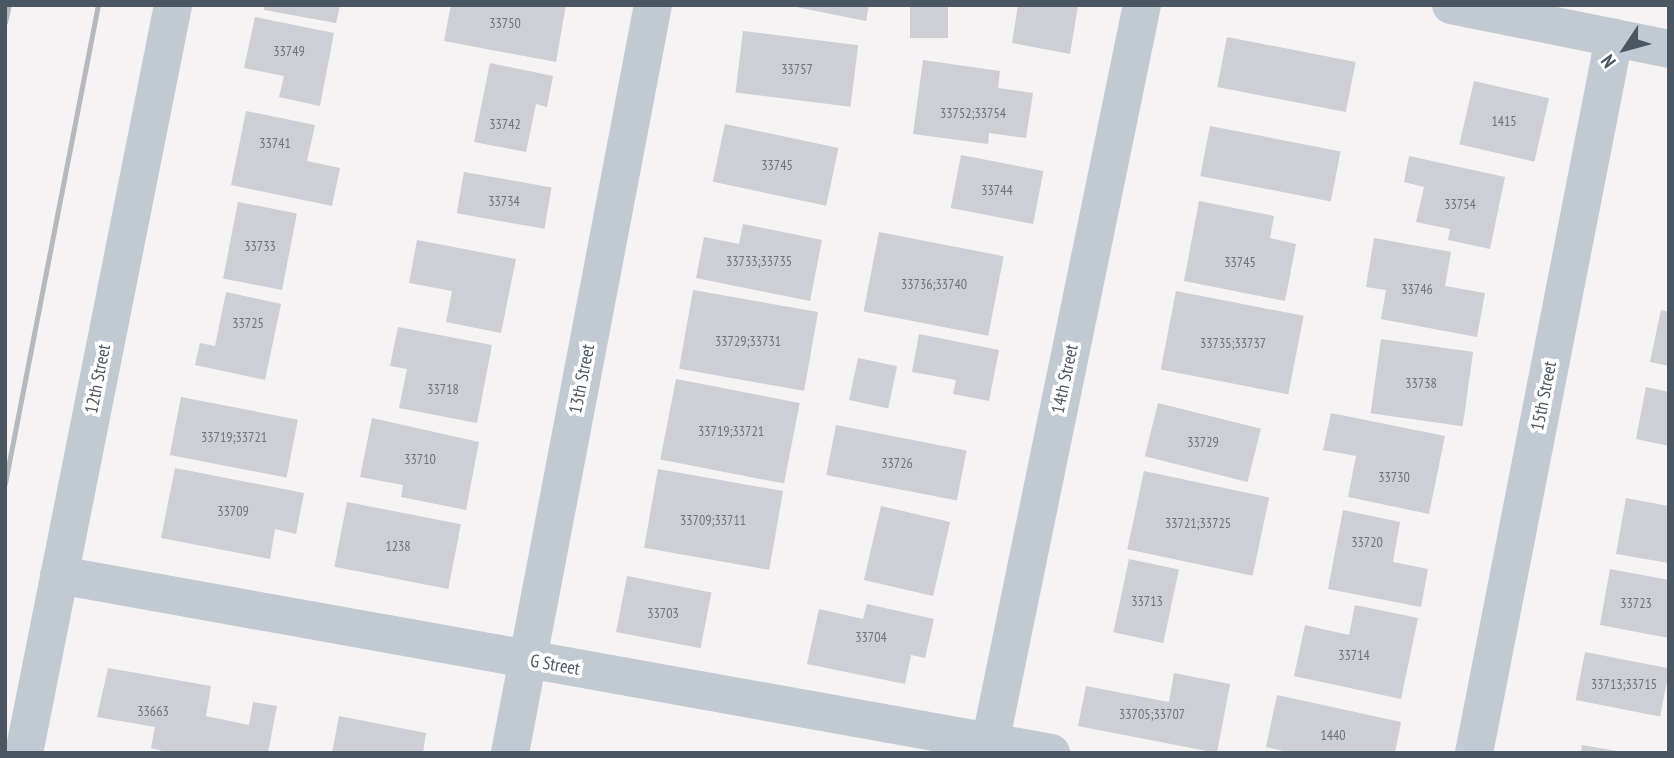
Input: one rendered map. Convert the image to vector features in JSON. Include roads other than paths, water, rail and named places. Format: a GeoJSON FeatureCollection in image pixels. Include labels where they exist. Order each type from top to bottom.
{"type":"FeatureCollection","features":[{"type":"Feature","properties":{"kind":"street","name":"12th Street"},"geometry":{"type":"LineString","coordinates":[[24,753],[173,5]]}},
{"type":"Feature","properties":{"kind":"street","name":"13th Street"},"geometry":{"type":"LineString","coordinates":[[510,753],[653,5]]}},
{"type":"Feature","properties":{"kind":"street","name":"14th Street"},"geometry":{"type":"LineString","coordinates":[[990,747],[1142,5]]}},
{"type":"Feature","properties":{"kind":"street"},"geometry":{"type":"LineString","coordinates":[[1451,5],[1669,49]]}},
{"type":"Feature","properties":{"kind":"street","name":"15th Street"},"geometry":{"type":"LineString","coordinates":[[1474,753],[1615,38]]}},
{"type":"Feature","properties":{"kind":"street","name":"G Street"},"geometry":{"type":"LineString","coordinates":[[59,575],[990,747],[1051,753]]}},
{"type":"Feature","properties":{"kind":"railway"},"geometry":{"type":"LineString","coordinates":[[5,22],[9,5]]}},
{"type":"Feature","properties":{"kind":"railway"},"geometry":{"type":"LineString","coordinates":[[5,483],[98,5]]}}]}
